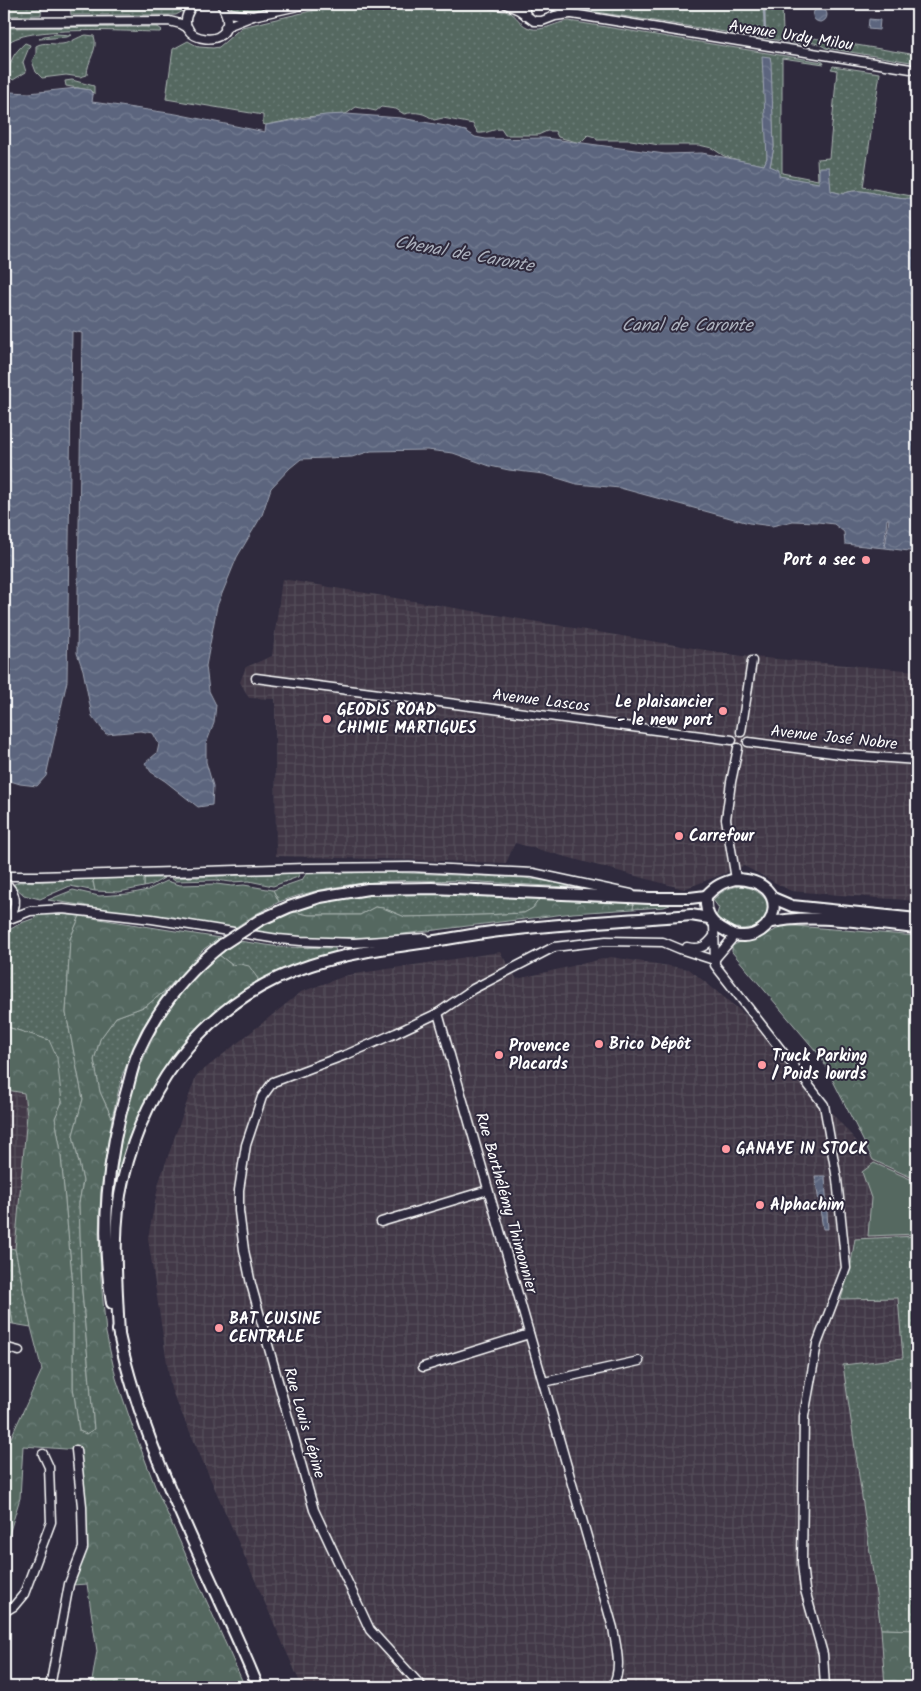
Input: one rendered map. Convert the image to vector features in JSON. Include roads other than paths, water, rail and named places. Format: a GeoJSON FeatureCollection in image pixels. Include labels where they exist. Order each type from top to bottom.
{"type":"FeatureCollection","features":[{"type":"Feature","properties":{"kind":"main road"},"geometry":{"type":"LineString","coordinates":[[258,1687],[168,1488],[147,1436],[130,1384],[112,1301],[108,1268],[107,1222],[113,1150],[124,1100],[138,1051],[156,1017],[171,995],[191,972],[223,944],[260,920],[289,907],[320,897],[368,889],[432,888],[650,898],[690,898],[706,896],[714,887],[725,881],[748,879],[766,889],[773,898],[792,906],[917,919]]}},
{"type":"Feature","properties":{"kind":"main road"},"geometry":{"type":"LineString","coordinates":[[706,896],[706,912],[712,921]]}},
{"type":"Feature","properties":{"kind":"main road"},"geometry":{"type":"LineString","coordinates":[[119,1336],[116,1245],[119,1203],[122,1182],[135,1138],[147,1107],[188,1046],[238,1000],[309,965],[363,952],[510,930],[691,915],[712,921],[733,935],[743,936],[753,934],[768,924],[773,914],[773,898]]}},
{"type":"Feature","properties":{"kind":"main road"},"geometry":{"type":"LineString","coordinates":[[768,924],[784,920],[817,919],[917,928]]}},
{"type":"Feature","properties":{"kind":"street"},"geometry":{"type":"LineString","coordinates":[[169,21],[180,18],[194,4]]}},
{"type":"Feature","properties":{"kind":"street"},"geometry":{"type":"LineString","coordinates":[[225,27],[253,16],[307,4]]}},
{"type":"Feature","properties":{"kind":"street"},"geometry":{"type":"LineString","coordinates":[[506,4],[526,16]]}},
{"type":"Feature","properties":{"kind":"street"},"geometry":{"type":"LineString","coordinates":[[525,4],[524,12],[526,16]]}},
{"type":"Feature","properties":{"kind":"street"},"geometry":{"type":"LineString","coordinates":[[546,19],[551,11],[551,4]]}},
{"type":"Feature","properties":{"kind":"street","name":"Avenue Urdy Milou"},"geometry":{"type":"LineString","coordinates":[[551,4],[572,14],[917,70]]}},
{"type":"Feature","properties":{"kind":"street"},"geometry":{"type":"LineString","coordinates":[[222,7],[253,16]]}},
{"type":"Feature","properties":{"kind":"street"},"geometry":{"type":"LineString","coordinates":[[4,22],[169,21],[181,24],[188,28],[195,36],[208,40],[220,35],[225,27],[227,18],[222,7]]}},
{"type":"Feature","properties":{"kind":"street"},"geometry":{"type":"LineString","coordinates":[[188,11],[186,19],[188,28]]}},
{"type":"Feature","properties":{"kind":"street","name":"Avenue Urdy Milou"},"geometry":{"type":"LineString","coordinates":[[526,16],[538,22],[572,14]]}},
{"type":"Feature","properties":{"kind":"street"},"geometry":{"type":"LineString","coordinates":[[741,732],[752,661]]}},
{"type":"Feature","properties":{"kind":"street","name":"Avenue Lascos"},"geometry":{"type":"LineString","coordinates":[[256,678],[732,740]]}},
{"type":"Feature","properties":{"kind":"street"},"geometry":{"type":"LineString","coordinates":[[741,732],[745,735],[748,742],[744,747],[738,748],[734,746],[732,740],[736,733],[741,732]]}},
{"type":"Feature","properties":{"kind":"street","name":"Avenue José Nobre"},"geometry":{"type":"LineString","coordinates":[[748,742],[848,755],[917,760]]}},
{"type":"Feature","properties":{"kind":"street"},"geometry":{"type":"LineString","coordinates":[[736,879],[726,820],[730,782],[738,748]]}},
{"type":"Feature","properties":{"kind":"street"},"geometry":{"type":"LineString","coordinates":[[4,876],[409,866],[533,873],[650,898]]}},
{"type":"Feature","properties":{"kind":"street"},"geometry":{"type":"LineString","coordinates":[[4,881],[39,876]]}},
{"type":"Feature","properties":{"kind":"street"},"geometry":{"type":"LineString","coordinates":[[4,881],[15,897],[15,906],[12,914],[5,920]]}},
{"type":"Feature","properties":{"kind":"street"},"geometry":{"type":"LineString","coordinates":[[5,920],[30,912],[63,909],[152,919],[278,939],[310,942],[354,943],[469,936]]}},
{"type":"Feature","properties":{"kind":"street"},"geometry":{"type":"LineString","coordinates":[[712,921],[714,963]]}},
{"type":"Feature","properties":{"kind":"street"},"geometry":{"type":"LineString","coordinates":[[714,963],[733,935]]}},
{"type":"Feature","properties":{"kind":"street"},"geometry":{"type":"LineString","coordinates":[[438,1013],[473,989],[554,947],[606,941],[663,942],[702,948],[714,936]]}},
{"type":"Feature","properties":{"kind":"street"},"geometry":{"type":"LineString","coordinates":[[663,942],[714,963],[824,1105],[837,1178],[846,1268],[817,1344],[804,1416],[802,1564],[805,1590],[823,1654],[825,1687]]}},
{"type":"Feature","properties":{"kind":"street","name":"Rue Barthélémy Thimonnier"},"geometry":{"type":"LineString","coordinates":[[438,1013],[613,1628],[619,1667],[616,1682],[612,1687]]}},
{"type":"Feature","properties":{"kind":"street","name":"Rue Louis Lépine"},"geometry":{"type":"LineString","coordinates":[[422,1687],[370,1630],[314,1510],[251,1284],[244,1250],[239,1190],[246,1145],[262,1097],[272,1082],[348,1054],[438,1013]]}},
{"type":"Feature","properties":{"kind":"street"},"geometry":{"type":"LineString","coordinates":[[380,1222],[488,1190]]}},
{"type":"Feature","properties":{"kind":"street"},"geometry":{"type":"LineString","coordinates":[[423,1367],[530,1334]]}},
{"type":"Feature","properties":{"kind":"street"},"geometry":{"type":"LineString","coordinates":[[4,1347],[19,1351]]}},
{"type":"Feature","properties":{"kind":"street"},"geometry":{"type":"LineString","coordinates":[[544,1382],[639,1361]]}},
{"type":"Feature","properties":{"kind":"street"},"geometry":{"type":"LineString","coordinates":[[50,1687],[68,1584],[83,1548],[82,1506],[76,1450]]}},
{"type":"Feature","properties":{"kind":"street"},"geometry":{"type":"LineString","coordinates":[[4,1612],[14,1606],[24,1594],[51,1522],[49,1467],[43,1454]]}},
{"type":"Feature","properties":{"kind":"water"},"geometry":{"type":"Polygon","coordinates":[[[817,8],[823,8],[827,15],[823,22],[817,22],[813,18],[813,12],[817,8]]]}},
{"type":"Feature","properties":{"kind":"water"},"geometry":{"type":"Polygon","coordinates":[[[869,19],[880,20],[879,30],[868,29],[869,19]]]}},
{"type":"Feature","properties":{"kind":"water","name":"Canal de Caronte"},"geometry":{"type":"Polygon","coordinates":[[[762,56],[770,57],[771,62],[774,147],[770,166],[779,170],[779,176],[819,183],[819,167],[829,167],[831,191],[843,194],[863,191],[917,200],[917,552],[885,548],[889,519],[887,519],[884,548],[845,544],[844,532],[834,524],[793,521],[772,526],[749,523],[620,488],[577,484],[544,474],[509,470],[490,466],[453,453],[427,450],[371,451],[352,457],[301,459],[271,488],[262,515],[237,557],[217,606],[206,666],[209,691],[216,705],[214,723],[206,744],[206,762],[213,786],[212,805],[198,807],[151,772],[145,763],[157,753],[159,744],[153,733],[140,731],[106,734],[92,716],[83,670],[77,653],[82,333],[72,331],[67,681],[46,776],[37,786],[20,784],[4,779],[4,94],[77,88],[90,90],[93,95],[92,102],[176,114],[265,132],[266,125],[325,115],[346,114],[401,118],[446,126],[486,139],[545,138],[665,154],[702,153],[764,165],[767,158],[762,56]]]}},
{"type":"Feature","properties":{"kind":"water"},"geometry":{"type":"Polygon","coordinates":[[[815,1176],[825,1176],[828,1229],[823,1229],[815,1176]]]}},
{"type":"Feature","properties":{"kind":"waterway"},"geometry":{"type":"LineString","coordinates":[[764,4],[765,35]]}},
{"type":"Feature","properties":{"kind":"place","name":"Port a sec"},"geometry":{"type":"Point","coordinates":[866,560]}},
{"type":"Feature","properties":{"kind":"place","name":"Le plaisancier - le new port"},"geometry":{"type":"Point","coordinates":[723,711]}},
{"type":"Feature","properties":{"kind":"place","name":"GEODIS ROAD CHIMIE MARTIGUES"},"geometry":{"type":"Point","coordinates":[327,719]}},
{"type":"Feature","properties":{"kind":"place","name":"Carrefour"},"geometry":{"type":"Point","coordinates":[679,836]}},
{"type":"Feature","properties":{"kind":"place","name":"Brico Dépôt"},"geometry":{"type":"Point","coordinates":[599,1044]}},
{"type":"Feature","properties":{"kind":"place","name":"Provence Placards"},"geometry":{"type":"Point","coordinates":[499,1055]}},
{"type":"Feature","properties":{"kind":"place","name":"Truck Parking / Poids lourds"},"geometry":{"type":"Point","coordinates":[762,1065]}},
{"type":"Feature","properties":{"kind":"place","name":"GANAYE IN STOCK"},"geometry":{"type":"Point","coordinates":[726,1149]}},
{"type":"Feature","properties":{"kind":"place","name":"Alphachim"},"geometry":{"type":"Point","coordinates":[760,1205]}},
{"type":"Feature","properties":{"kind":"place","name":"BAT CUISINE CENTRALE"},"geometry":{"type":"Point","coordinates":[219,1328]}},
{"type":"Feature","properties":{"kind":"water label","name":"Chenal de Caronte"},"geometry":{"type":"Point","coordinates":[464,255]}}]}
